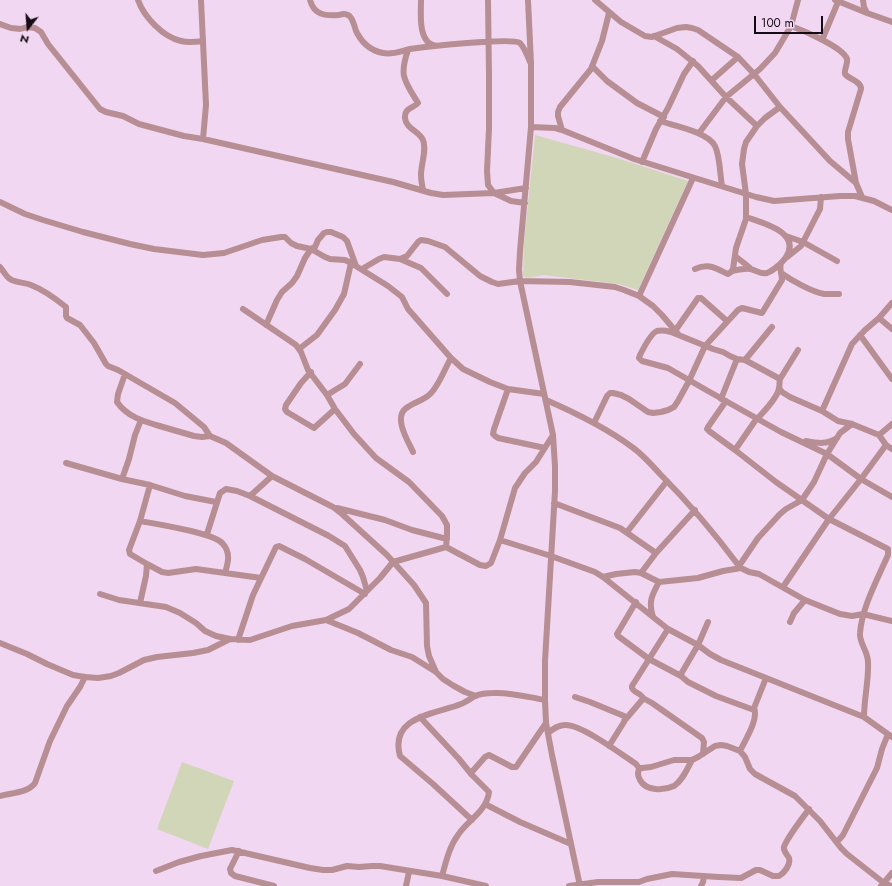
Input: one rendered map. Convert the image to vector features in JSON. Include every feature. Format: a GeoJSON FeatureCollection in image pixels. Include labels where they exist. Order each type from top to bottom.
{"type":"FeatureCollection","features":[{"type":"Feature","properties":{"kind":"street"},"geometry":{"type":"LineString","coordinates":[[138,0],[153,24],[167,36],[180,41],[203,41]]}},
{"type":"Feature","properties":{"kind":"street"},"geometry":{"type":"LineString","coordinates":[[201,0],[206,105],[203,139]]}},
{"type":"Feature","properties":{"kind":"street"},"geometry":{"type":"LineString","coordinates":[[310,0],[314,9],[324,15],[329,16],[345,14],[351,17],[357,33],[367,46],[384,53],[395,53],[436,46],[514,41],[519,43],[531,63]]}},
{"type":"Feature","properties":{"kind":"street"},"geometry":{"type":"LineString","coordinates":[[421,0],[421,29],[428,43],[436,46]]}},
{"type":"Feature","properties":{"kind":"street"},"geometry":{"type":"LineString","coordinates":[[488,0],[488,185],[494,193],[511,201],[525,203]]}},
{"type":"Feature","properties":{"kind":"street"},"geometry":{"type":"LineString","coordinates":[[528,0],[531,63],[531,127],[519,260],[520,281],[553,435],[555,466],[545,661],[546,724],[580,886]]}},
{"type":"Feature","properties":{"kind":"street"},"geometry":{"type":"LineString","coordinates":[[595,0],[621,22],[645,36],[654,36],[677,28],[692,28],[698,30],[738,58],[754,74],[780,107],[830,161],[856,184]]}},
{"type":"Feature","properties":{"kind":"street"},"geometry":{"type":"LineString","coordinates":[[699,133],[726,97],[760,70],[775,53],[791,26],[798,0]]}},
{"type":"Feature","properties":{"kind":"street"},"geometry":{"type":"LineString","coordinates":[[863,0],[867,14]]}},
{"type":"Feature","properties":{"kind":"street"},"geometry":{"type":"LineString","coordinates":[[822,40],[837,1],[867,14],[892,22]]}},
{"type":"Feature","properties":{"kind":"street"},"geometry":{"type":"LineString","coordinates":[[562,130],[558,116],[560,107],[588,74],[602,42],[609,13]]}},
{"type":"Feature","properties":{"kind":"street"},"geometry":{"type":"LineString","coordinates":[[0,24],[11,28],[35,28],[40,32],[100,109],[122,116],[139,124],[184,136],[393,182],[443,195],[494,193],[526,188]]}},
{"type":"Feature","properties":{"kind":"street"},"geometry":{"type":"LineString","coordinates":[[791,26],[833,46],[846,57],[847,61],[844,70],[845,74],[861,86],[848,132],[848,139],[856,184],[862,197]]}},
{"type":"Feature","properties":{"kind":"street"},"geometry":{"type":"LineString","coordinates":[[654,36],[677,49],[693,61],[726,97],[757,126]]}},
{"type":"Feature","properties":{"kind":"street"},"geometry":{"type":"LineString","coordinates":[[408,50],[403,63],[403,73],[407,84],[418,103],[408,108],[405,118],[408,125],[423,140],[424,150],[421,174],[423,190]]}},
{"type":"Feature","properties":{"kind":"street"},"geometry":{"type":"LineString","coordinates":[[712,80],[738,58]]}},
{"type":"Feature","properties":{"kind":"street"},"geometry":{"type":"LineString","coordinates":[[642,162],[684,74],[693,61]]}},
{"type":"Feature","properties":{"kind":"street"},"geometry":{"type":"LineString","coordinates":[[592,66],[607,81],[662,119],[699,133],[712,142],[715,145],[718,156],[722,186]]}},
{"type":"Feature","properties":{"kind":"street"},"geometry":{"type":"LineString","coordinates":[[732,271],[736,248],[746,217],[746,194],[742,155],[746,142],[757,126],[780,107]]}},
{"type":"Feature","properties":{"kind":"street"},"geometry":{"type":"LineString","coordinates":[[531,127],[555,128],[562,130],[642,162],[756,197],[774,201],[821,197],[862,197],[881,203],[892,210]]}},
{"type":"Feature","properties":{"kind":"street"},"geometry":{"type":"LineString","coordinates":[[639,296],[693,178]]}},
{"type":"Feature","properties":{"kind":"street"},"geometry":{"type":"LineString","coordinates":[[735,256],[750,268],[760,273],[768,273],[801,246],[820,209],[821,197]]}},
{"type":"Feature","properties":{"kind":"street"},"geometry":{"type":"LineString","coordinates":[[0,202],[25,214],[43,220],[83,232],[154,249],[203,255],[217,254],[262,240],[285,237],[297,246],[311,249],[330,259],[344,260],[388,286],[402,297],[408,309],[451,358],[463,369],[508,389],[544,394]]}},
{"type":"Feature","properties":{"kind":"street"},"geometry":{"type":"LineString","coordinates":[[746,217],[776,229],[786,236],[803,242],[837,261]]}},
{"type":"Feature","properties":{"kind":"street"},"geometry":{"type":"LineString","coordinates":[[266,325],[282,292],[297,276],[305,258],[311,249],[315,247],[318,240],[324,233],[331,232],[343,237],[347,241],[356,266],[344,294],[335,310],[317,335],[299,349]]}},
{"type":"Feature","properties":{"kind":"street"},"geometry":{"type":"LineString","coordinates":[[594,423],[607,396],[610,393],[629,399],[648,412],[661,412],[674,406],[689,381],[706,346],[727,321],[740,308],[762,313],[782,280],[780,266],[790,247],[786,236]]}},
{"type":"Feature","properties":{"kind":"street"},"geometry":{"type":"LineString","coordinates":[[400,259],[407,256],[421,240],[445,247],[480,276],[498,284],[520,281],[570,282],[624,290],[639,296],[657,310],[677,333]]}},
{"type":"Feature","properties":{"kind":"street"},"geometry":{"type":"LineString","coordinates":[[356,266],[384,258],[400,259],[421,268],[447,294]]}},
{"type":"Feature","properties":{"kind":"street"},"geometry":{"type":"LineString","coordinates":[[695,269],[702,266],[708,266],[728,274],[732,271],[750,268]]}},
{"type":"Feature","properties":{"kind":"street"},"geometry":{"type":"LineString","coordinates":[[0,267],[9,279],[32,285],[66,307],[67,318],[80,325],[94,343],[106,364],[174,403],[204,427],[210,436]]}},
{"type":"Feature","properties":{"kind":"street"},"geometry":{"type":"LineString","coordinates":[[781,273],[814,291],[823,294],[839,294]]}},
{"type":"Feature","properties":{"kind":"street"},"geometry":{"type":"LineString","coordinates":[[677,333],[698,298],[702,298],[727,321]]}},
{"type":"Feature","properties":{"kind":"street"},"geometry":{"type":"LineString","coordinates":[[822,411],[852,344],[892,303]]}},
{"type":"Feature","properties":{"kind":"street"},"geometry":{"type":"LineString","coordinates":[[243,309],[296,345],[302,352],[308,370],[327,395],[334,409],[354,434],[376,458],[409,482],[442,516],[447,525],[446,547]]}},
{"type":"Feature","properties":{"kind":"street"},"geometry":{"type":"LineString","coordinates":[[879,318],[892,329]]}},
{"type":"Feature","properties":{"kind":"street"},"geometry":{"type":"LineString","coordinates":[[744,360],[772,327]]}},
{"type":"Feature","properties":{"kind":"street"},"geometry":{"type":"LineString","coordinates":[[780,379],[744,360],[737,359],[677,333],[664,330],[656,331],[652,334],[639,358],[644,362],[668,368],[781,432],[827,454],[861,479],[892,497]]}},
{"type":"Feature","properties":{"kind":"street"},"geometry":{"type":"LineString","coordinates":[[860,335],[892,379]]}},
{"type":"Feature","properties":{"kind":"street"},"geometry":{"type":"LineString","coordinates":[[735,450],[768,406],[779,388],[780,379],[798,350]]}},
{"type":"Feature","properties":{"kind":"street"},"geometry":{"type":"LineString","coordinates":[[412,452],[401,424],[400,419],[402,412],[430,394],[451,358]]}},
{"type":"Feature","properties":{"kind":"street"},"geometry":{"type":"LineString","coordinates":[[737,359],[724,400],[707,428],[709,431],[776,482],[829,519],[888,549],[888,555],[863,614],[860,634],[868,662],[864,717]]}},
{"type":"Feature","properties":{"kind":"street"},"geometry":{"type":"LineString","coordinates":[[327,395],[345,384],[360,364]]}},
{"type":"Feature","properties":{"kind":"street"},"geometry":{"type":"LineString","coordinates":[[311,372],[301,383],[286,405],[285,409],[287,412],[314,428],[334,409]]}},
{"type":"Feature","properties":{"kind":"street"},"geometry":{"type":"LineString","coordinates":[[125,374],[118,394],[117,402],[120,407],[131,416],[194,436],[210,436],[226,443],[272,476],[333,507],[372,540],[414,585],[426,603],[427,646],[429,656],[436,672]]}},
{"type":"Feature","properties":{"kind":"street"},"geometry":{"type":"LineString","coordinates":[[779,388],[790,397],[822,411],[838,421],[852,424],[879,436],[886,445],[892,449]]}},
{"type":"Feature","properties":{"kind":"street"},"geometry":{"type":"LineString","coordinates":[[508,389],[494,429],[494,436],[545,448]]}},
{"type":"Feature","properties":{"kind":"street"},"geometry":{"type":"LineString","coordinates":[[546,400],[594,423],[640,453],[695,510],[740,567],[749,572],[759,574],[805,600],[840,614],[852,616],[863,614],[892,621]]}},
{"type":"Feature","properties":{"kind":"street"},"geometry":{"type":"LineString","coordinates":[[122,479],[141,420]]}},
{"type":"Feature","properties":{"kind":"street"},"geometry":{"type":"LineString","coordinates":[[781,432],[807,441],[823,443],[832,441],[852,424]]}},
{"type":"Feature","properties":{"kind":"street"},"geometry":{"type":"LineString","coordinates":[[879,436],[892,424]]}},
{"type":"Feature","properties":{"kind":"street"},"geometry":{"type":"LineString","coordinates":[[603,577],[635,572],[641,573],[659,582],[698,578],[740,567],[758,538],[780,514],[802,500],[814,482],[827,454],[840,434]]}},
{"type":"Feature","properties":{"kind":"street"},"geometry":{"type":"LineString","coordinates":[[100,594],[119,600],[166,607],[180,613],[196,623],[205,631],[216,636],[238,640],[250,640],[292,626],[326,620],[349,609],[380,578],[393,562],[446,547],[480,565],[486,566],[491,563],[500,540],[515,488],[525,473],[536,462],[553,435]]}},
{"type":"Feature","properties":{"kind":"street"},"geometry":{"type":"LineString","coordinates":[[783,587],[829,519],[886,445]]}},
{"type":"Feature","properties":{"kind":"street"},"geometry":{"type":"LineString","coordinates":[[66,463],[122,479],[150,485],[185,496],[216,502]]}},
{"type":"Feature","properties":{"kind":"street"},"geometry":{"type":"LineString","coordinates":[[250,496],[272,476]]}},
{"type":"Feature","properties":{"kind":"street"},"geometry":{"type":"LineString","coordinates":[[627,532],[667,481]]}},
{"type":"Feature","properties":{"kind":"street"},"geometry":{"type":"LineString","coordinates":[[150,485],[140,521],[129,552],[130,554],[162,572],[168,573],[196,568],[225,574],[260,578]]}},
{"type":"Feature","properties":{"kind":"street"},"geometry":{"type":"LineString","coordinates":[[206,534],[220,493],[226,490],[237,491],[250,496],[329,536],[345,546],[360,570],[366,592]]}},
{"type":"Feature","properties":{"kind":"street"},"geometry":{"type":"LineString","coordinates":[[554,503],[620,528],[656,553]]}},
{"type":"Feature","properties":{"kind":"street"},"geometry":{"type":"LineString","coordinates":[[333,507],[385,520],[412,530],[447,540]]}},
{"type":"Feature","properties":{"kind":"street"},"geometry":{"type":"LineString","coordinates":[[641,573],[656,553],[695,510]]}},
{"type":"Feature","properties":{"kind":"street"},"geometry":{"type":"LineString","coordinates":[[140,521],[206,534],[220,540],[225,545],[228,553],[229,560],[225,574]]}},
{"type":"Feature","properties":{"kind":"street"},"geometry":{"type":"LineString","coordinates":[[500,540],[595,572],[636,602],[668,630],[698,645],[710,654],[721,660],[864,717],[890,736],[882,749],[877,768],[843,836],[837,842]]}},
{"type":"Feature","properties":{"kind":"street"},"geometry":{"type":"LineString","coordinates":[[238,640],[253,595],[276,547],[279,546],[305,558],[366,592]]}},
{"type":"Feature","properties":{"kind":"street"},"geometry":{"type":"LineString","coordinates":[[140,603],[147,564]]}},
{"type":"Feature","properties":{"kind":"street"},"geometry":{"type":"LineString","coordinates":[[653,617],[650,604],[659,582]]}},
{"type":"Feature","properties":{"kind":"street"},"geometry":{"type":"LineString","coordinates":[[790,622],[794,613],[805,600]]}},
{"type":"Feature","properties":{"kind":"street"},"geometry":{"type":"LineString","coordinates":[[636,602],[617,634],[618,636],[649,659],[681,676],[688,682],[712,694],[754,710]]}},
{"type":"Feature","properties":{"kind":"street"},"geometry":{"type":"LineString","coordinates":[[326,620],[358,633],[391,650],[412,657],[436,672],[443,679],[454,686],[464,692],[476,696]]}},
{"type":"Feature","properties":{"kind":"street"},"geometry":{"type":"LineString","coordinates":[[681,676],[698,645],[708,622]]}},
{"type":"Feature","properties":{"kind":"street"},"geometry":{"type":"LineString","coordinates":[[668,630],[632,688],[643,698],[702,738],[704,742],[703,754]]}},
{"type":"Feature","properties":{"kind":"street"},"geometry":{"type":"LineString","coordinates":[[0,643],[28,654],[73,676],[98,678],[112,676],[144,660],[208,650],[230,639]]}},
{"type":"Feature","properties":{"kind":"street"},"geometry":{"type":"LineString","coordinates":[[0,796],[25,790],[35,783],[50,741],[67,706],[85,677]]}},
{"type":"Feature","properties":{"kind":"street"},"geometry":{"type":"LineString","coordinates":[[740,751],[754,722],[754,710],[766,678]]}},
{"type":"Feature","properties":{"kind":"street"},"geometry":{"type":"LineString","coordinates":[[472,820],[400,756],[398,741],[401,733],[406,726],[420,717],[462,704],[476,696],[494,693],[511,694],[545,700]]}},
{"type":"Feature","properties":{"kind":"street"},"geometry":{"type":"LineString","coordinates":[[576,697],[622,715],[624,716],[625,720]]}},
{"type":"Feature","properties":{"kind":"street"},"geometry":{"type":"LineString","coordinates":[[609,746],[625,720],[643,698]]}},
{"type":"Feature","properties":{"kind":"street"},"geometry":{"type":"LineString","coordinates":[[420,717],[489,792],[485,804],[455,839],[448,855],[442,876]]}},
{"type":"Feature","properties":{"kind":"street"},"geometry":{"type":"LineString","coordinates":[[471,773],[485,757],[489,755],[512,767],[516,767],[546,724]]}},
{"type":"Feature","properties":{"kind":"street"},"geometry":{"type":"LineString","coordinates":[[548,733],[559,726],[567,725],[581,729],[636,764],[639,768],[638,774],[643,784],[649,788],[664,789],[674,786],[684,776],[692,760]]}},
{"type":"Feature","properties":{"kind":"street"},"geometry":{"type":"LineString","coordinates":[[639,768],[651,767],[674,760],[692,760],[715,746],[727,746],[740,751],[745,757],[750,769],[755,774],[795,796],[820,821],[847,854],[882,884],[891,886]]}},
{"type":"Feature","properties":{"kind":"street"},"geometry":{"type":"LineString","coordinates":[[485,804],[520,822],[571,844]]}},
{"type":"Feature","properties":{"kind":"street"},"geometry":{"type":"LineString","coordinates":[[568,886],[580,886],[605,882],[639,882],[672,874],[741,878],[756,870],[760,870],[773,876],[779,876],[782,875],[789,864],[790,859],[784,849],[784,846],[809,809]]}},
{"type":"Feature","properties":{"kind":"street"},"geometry":{"type":"LineString","coordinates":[[156,871],[179,862],[228,850],[239,851],[310,868],[332,870],[347,866],[372,866],[442,876],[486,886]]}},
{"type":"Feature","properties":{"kind":"street"},"geometry":{"type":"LineString","coordinates":[[239,851],[230,869],[231,873],[235,876],[274,886]]}},
{"type":"Feature","properties":{"kind":"street"},"geometry":{"type":"LineString","coordinates":[[406,886],[409,872]]}},
{"type":"Feature","properties":{"kind":"street"},"geometry":{"type":"LineString","coordinates":[[882,884],[892,873]]}},
{"type":"Feature","properties":{"kind":"street"},"geometry":{"type":"LineString","coordinates":[[701,886],[704,876]]}},
{"type":"Feature","properties":{"kind":"green space"},"geometry":{"type":"Polygon","coordinates":[[[535,135],[617,158],[688,181],[638,290],[619,284],[544,275],[527,278],[523,276],[524,242],[535,135]]]}},
{"type":"Feature","properties":{"kind":"green space"},"geometry":{"type":"Polygon","coordinates":[[[182,762],[234,781],[208,849],[157,829],[182,762]]]}}]}
